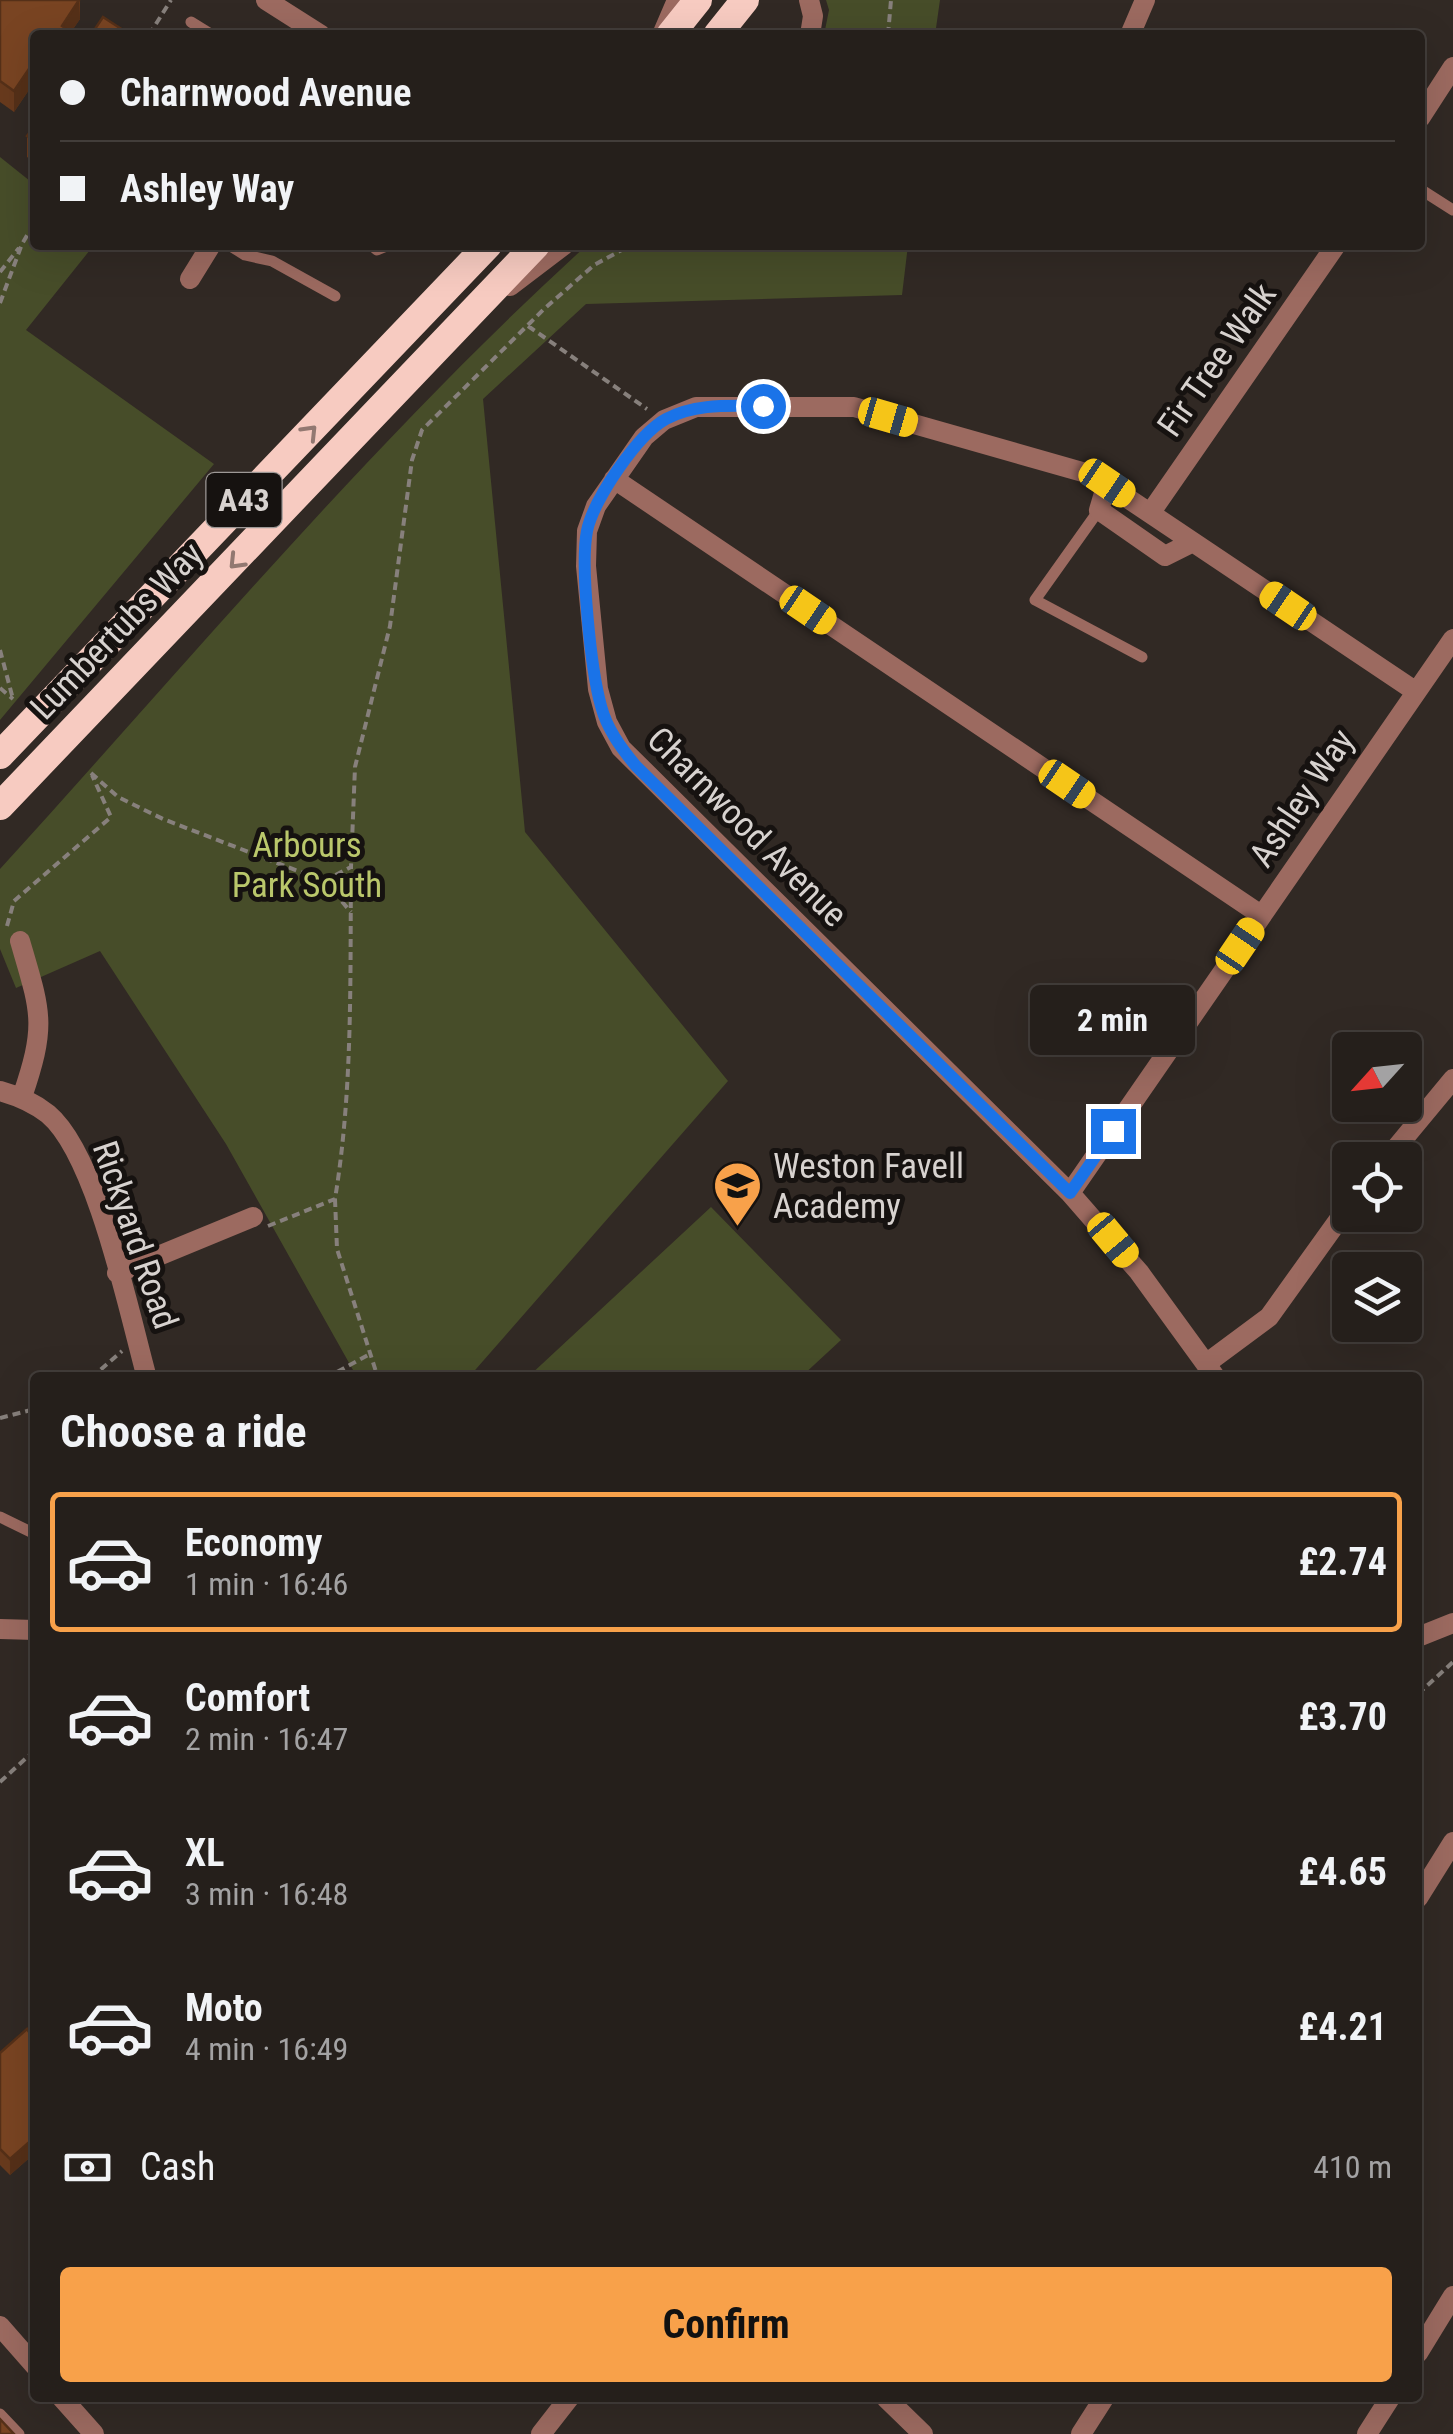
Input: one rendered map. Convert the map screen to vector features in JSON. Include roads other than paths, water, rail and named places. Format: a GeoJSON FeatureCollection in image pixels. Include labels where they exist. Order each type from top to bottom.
{"type":"FeatureCollection","features":[{"type":"Feature","properties":{"kind":"highway"},"geometry":{"type":"LineString","coordinates":[[674,30],[698,0]]}},
{"type":"Feature","properties":{"kind":"highway"},"geometry":{"type":"LineString","coordinates":[[721,30],[745,0]]}},
{"type":"Feature","properties":{"kind":"highway","name":"Lumbertubs Way"},"geometry":{"type":"LineString","coordinates":[[0,755],[483,250]]}},
{"type":"Feature","properties":{"kind":"highway","name":"Lumbertubs Way"},"geometry":{"type":"LineString","coordinates":[[0,806],[532,250]]}},
{"type":"Feature","properties":{"kind":"street"},"geometry":{"type":"LineString","coordinates":[[266,0],[314,30]]}},
{"type":"Feature","properties":{"kind":"street"},"geometry":{"type":"LineString","coordinates":[[664,30],[676,0]]}},
{"type":"Feature","properties":{"kind":"street"},"geometry":{"type":"LineString","coordinates":[[809,0],[813,16],[811,30]]}},
{"type":"Feature","properties":{"kind":"street"},"geometry":{"type":"LineString","coordinates":[[1132,30],[1145,0]]}},
{"type":"Feature","properties":{"kind":"street"},"geometry":{"type":"LineString","coordinates":[[1425,110],[1453,68]]}},
{"type":"Feature","properties":{"kind":"street"},"geometry":{"type":"LineString","coordinates":[[190,279],[208,250]]}},
{"type":"Feature","properties":{"kind":"street"},"geometry":{"type":"LineString","coordinates":[[473,315],[558,250]]}},
{"type":"Feature","properties":{"kind":"street","name":"Fir Tree Walk"},"geometry":{"type":"LineString","coordinates":[[1151,512],[1333,250]]}},
{"type":"Feature","properties":{"kind":"street","name":"Charnwood Avenue"},"geometry":{"type":"LineString","coordinates":[[1107,483],[1093,475],[854,407],[696,408],[664,420],[644,436],[591,518],[586,566],[601,707],[622,748],[1070,1193],[1139,1272],[1211,1370]]}},
{"type":"Feature","properties":{"kind":"street"},"geometry":{"type":"LineString","coordinates":[[614,479],[1261,915]]}},
{"type":"Feature","properties":{"kind":"street"},"geometry":{"type":"LineString","coordinates":[[1193,542],[1165,556],[1099,510],[1107,483],[1414,691]]}},
{"type":"Feature","properties":{"kind":"street","name":"Ashley Way"},"geometry":{"type":"LineString","coordinates":[[1070,1193],[1453,639]]}},
{"type":"Feature","properties":{"kind":"street"},"geometry":{"type":"LineString","coordinates":[[20,941],[39,1009],[40,1027],[40,1045],[22,1097]]}},
{"type":"Feature","properties":{"kind":"street"},"geometry":{"type":"LineString","coordinates":[[1401,1142],[1453,1079]]}},
{"type":"Feature","properties":{"kind":"street","name":"Rickyard Road"},"geometry":{"type":"LineString","coordinates":[[0,1092],[22,1097],[50,1115],[70,1141],[86,1175],[145,1372]]}},
{"type":"Feature","properties":{"kind":"street"},"geometry":{"type":"LineString","coordinates":[[117,1274],[253,1217]]}},
{"type":"Feature","properties":{"kind":"street"},"geometry":{"type":"LineString","coordinates":[[1211,1370],[1269,1317],[1332,1229]]}},
{"type":"Feature","properties":{"kind":"street"},"geometry":{"type":"LineString","coordinates":[[1422,1636],[1453,1623]]}},
{"type":"Feature","properties":{"kind":"street"},"geometry":{"type":"LineString","coordinates":[[0,1629],[30,1630]]}},
{"type":"Feature","properties":{"kind":"street"},"geometry":{"type":"LineString","coordinates":[[1422,1888],[1453,1842]]}},
{"type":"Feature","properties":{"kind":"street"},"geometry":{"type":"LineString","coordinates":[[1422,2346],[1453,2296]]}},
{"type":"Feature","properties":{"kind":"street"},"geometry":{"type":"LineString","coordinates":[[0,2326],[30,2360]]}},
{"type":"Feature","properties":{"kind":"street"},"geometry":{"type":"LineString","coordinates":[[66,2402],[94,2434]]}},
{"type":"Feature","properties":{"kind":"street"},"geometry":{"type":"LineString","coordinates":[[540,2434],[566,2402]]}},
{"type":"Feature","properties":{"kind":"street"},"geometry":{"type":"LineString","coordinates":[[890,2402],[924,2434]]}},
{"type":"Feature","properties":{"kind":"street"},"geometry":{"type":"LineString","coordinates":[[1081,2434],[1101,2402]]}},
{"type":"Feature","properties":{"kind":"street"},"geometry":{"type":"LineString","coordinates":[[1367,2434],[1387,2402]]}},
{"type":"Feature","properties":{"kind":"lane"},"geometry":{"type":"LineString","coordinates":[[191,22],[204,30]]}},
{"type":"Feature","properties":{"kind":"lane"},"geometry":{"type":"LineString","coordinates":[[1425,193],[1453,210]]}},
{"type":"Feature","properties":{"kind":"lane"},"geometry":{"type":"LineString","coordinates":[[236,250],[272,261],[335,296]]}},
{"type":"Feature","properties":{"kind":"lane"},"geometry":{"type":"LineString","coordinates":[[1099,510],[1035,600],[1142,657]]}},
{"type":"Feature","properties":{"kind":"lane"},"geometry":{"type":"LineString","coordinates":[[0,1516],[30,1531]]}},
{"type":"Feature","properties":{"kind":"lane"},"geometry":{"type":"LineString","coordinates":[[0,2414],[19,2434]]}},
{"type":"Feature","properties":{"kind":"place","name":"Weston Favell Academy"},"geometry":{"type":"Point","coordinates":[738,1228]}},
{"type":"Feature","properties":{"kind":"park label","name":"Arbours Park South"},"geometry":{"type":"Point","coordinates":[307,865]}}]}
